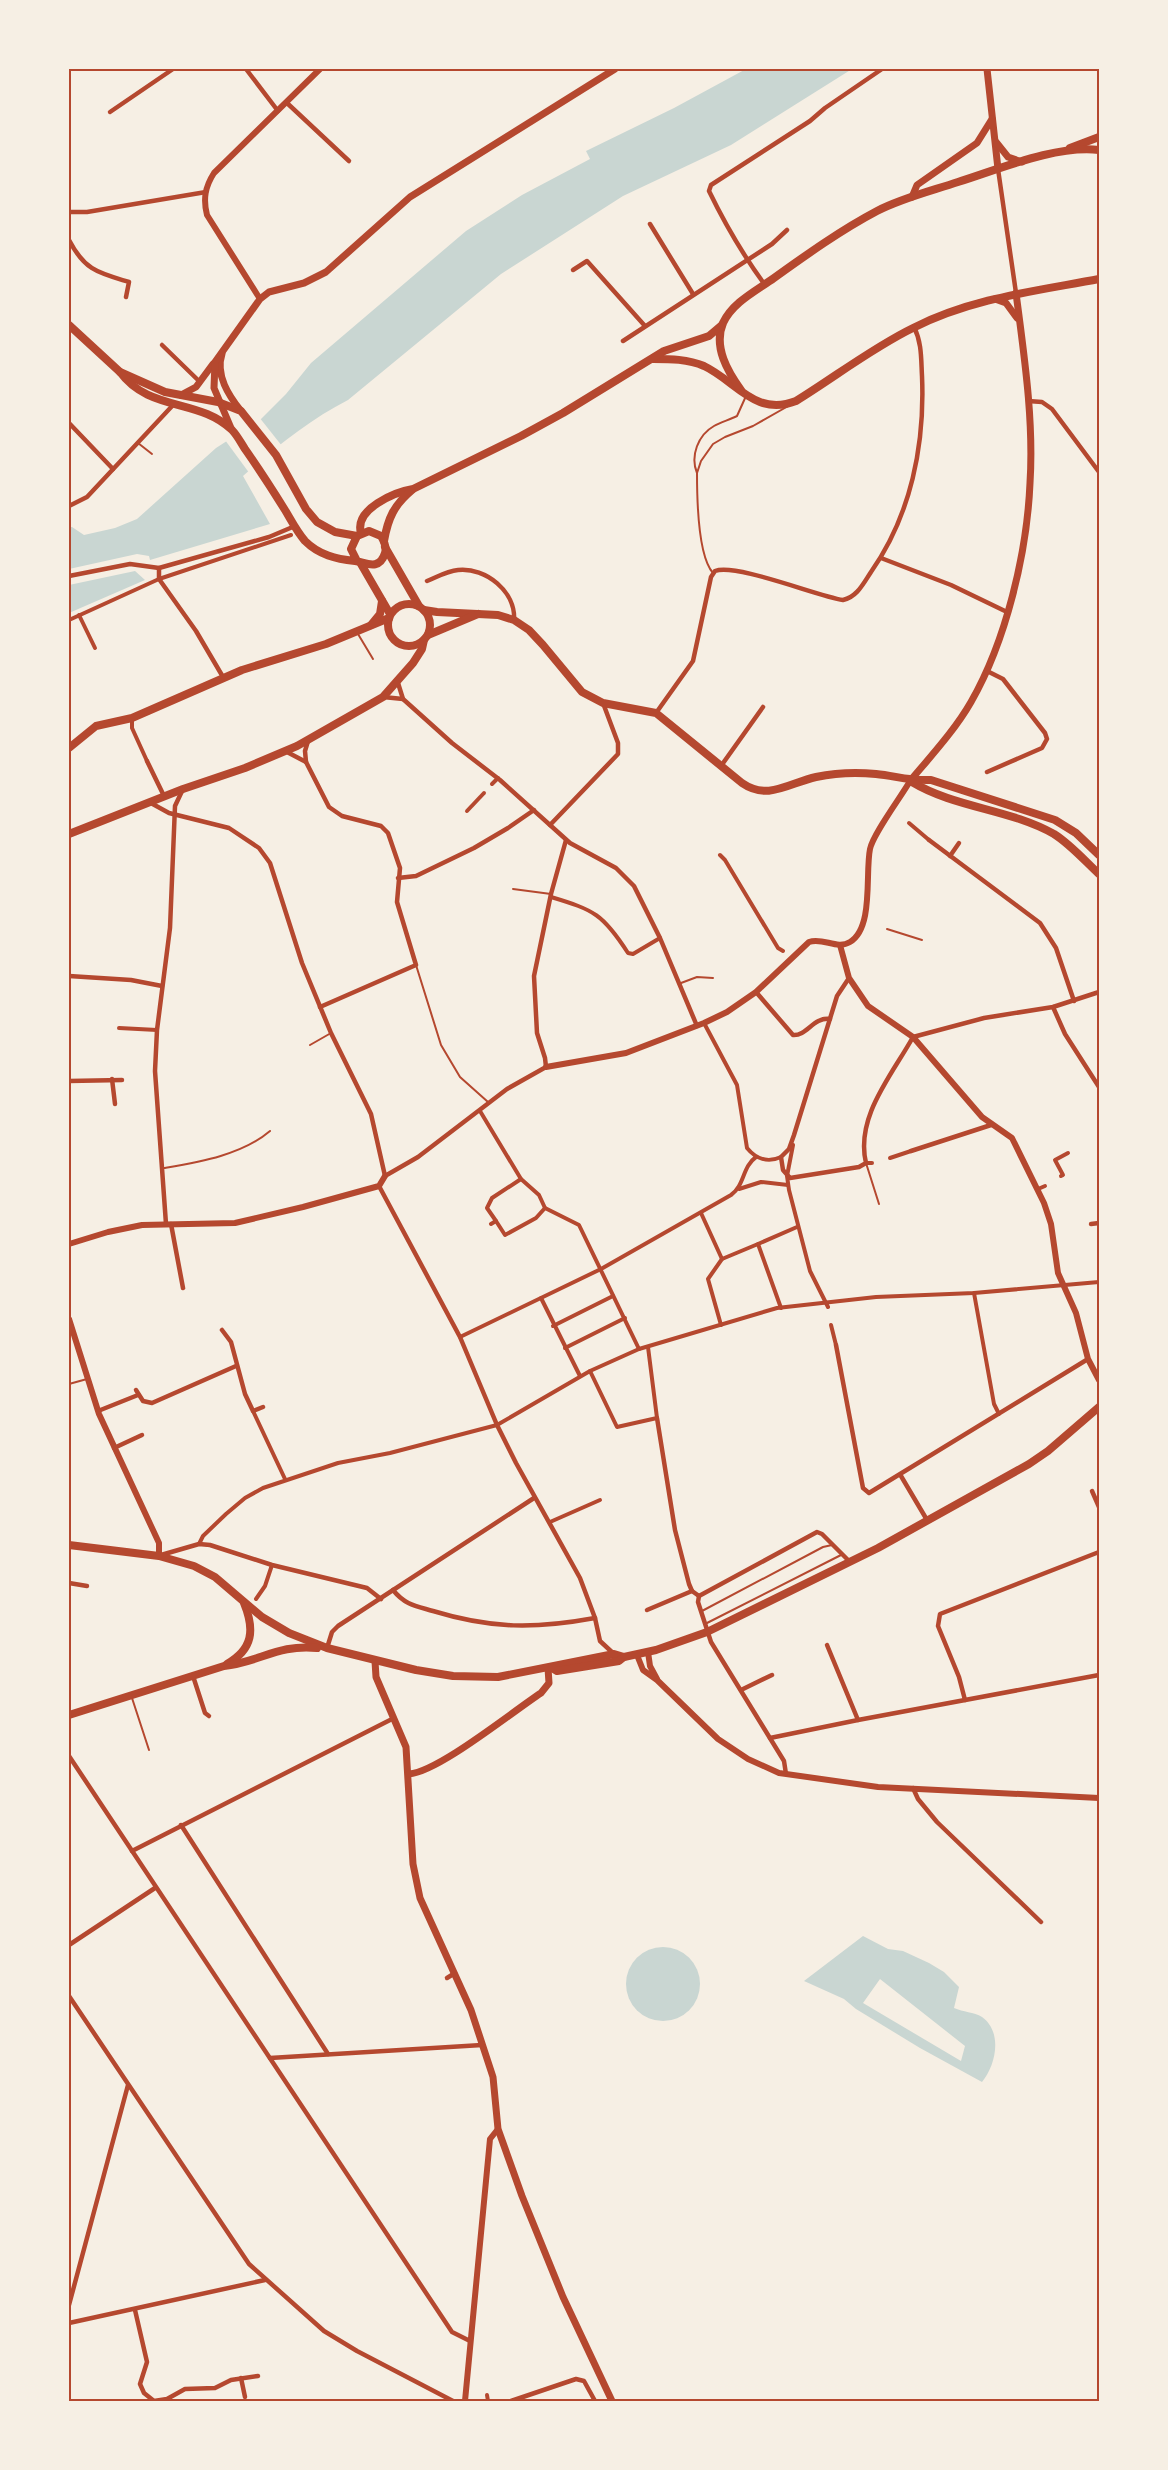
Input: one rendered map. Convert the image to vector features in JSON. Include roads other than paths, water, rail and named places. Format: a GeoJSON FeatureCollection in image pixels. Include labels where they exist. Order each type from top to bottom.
{"type":"FeatureCollection","features":[{"type":"Feature","properties":{"kind":"main road"},"geometry":{"type":"LineString","coordinates":[[181,395],[192,390],[200,382],[260,299],[270,292],[304,283],[326,272],[410,197],[615,69]]}},
{"type":"Feature","properties":{"kind":"main road"},"geometry":{"type":"LineString","coordinates":[[987,70],[998,169]]}},
{"type":"Feature","properties":{"kind":"main road"},"geometry":{"type":"LineString","coordinates":[[912,197],[917,184],[977,143],[992,119]]}},
{"type":"Feature","properties":{"kind":"main road"},"geometry":{"type":"LineString","coordinates":[[994,137],[1004,153],[1013,160],[1023,162]]}},
{"type":"Feature","properties":{"kind":"main road"},"geometry":{"type":"LineString","coordinates":[[479,614],[411,646],[398,643],[389,632],[389,616],[382,601],[351,549],[359,535],[359,527],[376,504],[398,492],[413,489],[546,422],[674,347],[710,336],[746,297],[872,214],[912,197],[1099,137]]}},
{"type":"Feature","properties":{"kind":"main road"},"geometry":{"type":"LineString","coordinates":[[1057,152],[1099,150]]}},
{"type":"Feature","properties":{"kind":"main road"},"geometry":{"type":"LineString","coordinates":[[652,359],[674,359],[704,366],[743,393],[775,405],[796,401],[914,327],[953,312],[1016,293],[1099,279]]}},
{"type":"Feature","properties":{"kind":"main road"},"geometry":{"type":"LineString","coordinates":[[910,781],[962,717],[987,671],[1007,612],[1026,526],[1030,483],[1027,401],[1016,293]]}},
{"type":"Feature","properties":{"kind":"main road"},"geometry":{"type":"LineString","coordinates":[[995,299],[1011,308],[1020,323]]}},
{"type":"Feature","properties":{"kind":"main road"},"geometry":{"type":"LineString","coordinates":[[723,324],[720,337],[722,355],[729,374],[743,393]]}},
{"type":"Feature","properties":{"kind":"main road"},"geometry":{"type":"LineString","coordinates":[[69,325],[120,372],[128,383],[148,396],[205,414],[233,432]]}},
{"type":"Feature","properties":{"kind":"main road"},"geometry":{"type":"LineString","coordinates":[[69,834],[164,796],[245,768],[310,738],[383,697],[398,683],[422,650],[426,638],[430,622],[385,544],[376,533],[359,535],[327,530],[306,509],[276,455],[229,394],[221,374],[220,359],[225,346]]}},
{"type":"Feature","properties":{"kind":"main road"},"geometry":{"type":"LineString","coordinates":[[215,362],[214,388],[218,402],[233,432],[260,469],[293,530],[327,556],[369,565],[380,561],[385,544],[387,521],[395,506],[413,489]]}},
{"type":"Feature","properties":{"kind":"main road"},"geometry":{"type":"LineString","coordinates":[[120,372],[156,388],[218,402],[241,411]]}},
{"type":"Feature","properties":{"kind":"main road"},"geometry":{"type":"LineString","coordinates":[[370,626],[380,614],[382,601]]}},
{"type":"Feature","properties":{"kind":"main road"},"geometry":{"type":"LineString","coordinates":[[69,748],[96,726],[132,718],[223,677],[357,633],[389,616],[401,605],[407,604],[434,612],[498,615],[514,620],[529,630],[582,692],[603,703],[656,713],[756,792],[776,790],[815,777],[840,773],[876,774],[910,781],[931,780],[1055,820],[1076,833],[1099,855]]}},
{"type":"Feature","properties":{"kind":"main road"},"geometry":{"type":"LineString","coordinates":[[910,781],[927,791],[975,805],[1055,835],[1099,874]]}},
{"type":"Feature","properties":{"kind":"main road"},"geometry":{"type":"LineString","coordinates":[[69,1545],[159,1556],[207,1572],[279,1628],[327,1648],[375,1661],[453,1676],[480,1678],[550,1668],[558,1664],[614,1654],[624,1657],[642,1654],[707,1629],[927,1520],[1048,1452],[1099,1407]]}},
{"type":"Feature","properties":{"kind":"main road"},"geometry":{"type":"LineString","coordinates":[[69,1715],[224,1666],[240,1656],[248,1644],[251,1623],[244,1602]]}},
{"type":"Feature","properties":{"kind":"main road"},"geometry":{"type":"LineString","coordinates":[[224,1666],[240,1665],[292,1646],[327,1648]]}},
{"type":"Feature","properties":{"kind":"main road"},"geometry":{"type":"LineString","coordinates":[[550,1668],[557,1671],[619,1661],[624,1657]]}},
{"type":"Feature","properties":{"kind":"main road"},"geometry":{"type":"LineString","coordinates":[[375,1661],[376,1677],[406,1746],[411,1840],[420,1898],[471,2010],[483,2045],[493,2077],[498,2129],[563,2297],[612,2401]]}},
{"type":"Feature","properties":{"kind":"main road"},"geometry":{"type":"LineString","coordinates":[[409,1774],[424,1772],[541,1693],[549,1683],[550,1668]]}},
{"type":"Feature","properties":{"kind":"street"},"geometry":{"type":"LineString","coordinates":[[110,112],[173,69]]}},
{"type":"Feature","properties":{"kind":"street"},"geometry":{"type":"LineString","coordinates":[[246,69],[278,111]]}},
{"type":"Feature","properties":{"kind":"street"},"geometry":{"type":"LineString","coordinates":[[260,299],[207,215],[204,203],[206,192],[214,173],[320,69]]}},
{"type":"Feature","properties":{"kind":"street"},"geometry":{"type":"LineString","coordinates":[[765,285],[746,259],[709,191],[711,185],[810,121],[882,69]]}},
{"type":"Feature","properties":{"kind":"street"},"geometry":{"type":"LineString","coordinates":[[287,103],[349,161]]}},
{"type":"Feature","properties":{"kind":"street"},"geometry":{"type":"LineString","coordinates":[[998,169],[1016,293]]}},
{"type":"Feature","properties":{"kind":"street"},"geometry":{"type":"LineString","coordinates":[[69,221],[70,212],[87,212],[206,192]]}},
{"type":"Feature","properties":{"kind":"street"},"geometry":{"type":"LineString","coordinates":[[650,224],[693,294]]}},
{"type":"Feature","properties":{"kind":"street"},"geometry":{"type":"LineString","coordinates":[[623,341],[772,244],[787,230]]}},
{"type":"Feature","properties":{"kind":"street"},"geometry":{"type":"LineString","coordinates":[[69,240],[77,255],[89,268],[129,282],[126,297]]}},
{"type":"Feature","properties":{"kind":"street"},"geometry":{"type":"LineString","coordinates":[[573,270],[587,261],[645,326]]}},
{"type":"Feature","properties":{"kind":"street"},"geometry":{"type":"LineString","coordinates":[[656,713],[693,660],[713,573],[722,569],[746,574],[839,600],[852,597],[881,558],[901,519],[909,496],[921,427],[923,408],[921,344],[914,327]]}},
{"type":"Feature","properties":{"kind":"street"},"geometry":{"type":"LineString","coordinates":[[162,345],[200,382]]}},
{"type":"Feature","properties":{"kind":"street"},"geometry":{"type":"LineString","coordinates":[[1027,401],[1042,402],[1052,409],[1099,472]]}},
{"type":"Feature","properties":{"kind":"street"},"geometry":{"type":"LineString","coordinates":[[69,506],[87,497],[174,404]]}},
{"type":"Feature","properties":{"kind":"street"},"geometry":{"type":"LineString","coordinates":[[69,423],[113,469]]}},
{"type":"Feature","properties":{"kind":"street"},"geometry":{"type":"LineString","coordinates":[[69,576],[130,564],[159,568],[293,530]]}},
{"type":"Feature","properties":{"kind":"street"},"geometry":{"type":"LineString","coordinates":[[69,620],[159,579],[293,530]]}},
{"type":"Feature","properties":{"kind":"street"},"geometry":{"type":"LineString","coordinates":[[881,558],[951,585],[1007,612]]}},
{"type":"Feature","properties":{"kind":"street"},"geometry":{"type":"LineString","coordinates":[[159,568],[159,579],[196,631],[223,677]]}},
{"type":"Feature","properties":{"kind":"street"},"geometry":{"type":"LineString","coordinates":[[427,581],[459,570],[477,572],[489,578],[508,595],[514,608],[514,620]]}},
{"type":"Feature","properties":{"kind":"street"},"geometry":{"type":"LineString","coordinates":[[79,615],[95,648]]}},
{"type":"Feature","properties":{"kind":"street"},"geometry":{"type":"LineString","coordinates":[[987,671],[1003,679],[1045,733],[1047,739],[1042,748],[987,772]]}},
{"type":"Feature","properties":{"kind":"street"},"geometry":{"type":"LineString","coordinates":[[398,683],[403,699],[452,743],[498,778],[566,840],[616,868],[634,886],[643,900],[679,984],[738,1085],[746,1144],[756,1157],[769,1160],[781,1158],[789,1149],[837,996],[849,978]]}},
{"type":"Feature","properties":{"kind":"street"},"geometry":{"type":"LineString","coordinates":[[383,697],[403,699]]}},
{"type":"Feature","properties":{"kind":"street"},"geometry":{"type":"LineString","coordinates":[[550,825],[618,754],[618,743],[603,703]]}},
{"type":"Feature","properties":{"kind":"street"},"geometry":{"type":"LineString","coordinates":[[721,766],[763,707]]}},
{"type":"Feature","properties":{"kind":"street"},"geometry":{"type":"LineString","coordinates":[[132,718],[132,728],[164,796]]}},
{"type":"Feature","properties":{"kind":"street"},"geometry":{"type":"LineString","coordinates":[[310,738],[305,751],[306,762],[329,807],[335,813],[385,829],[399,862],[397,902],[416,965],[351,991],[320,1007]]}},
{"type":"Feature","properties":{"kind":"street"},"geometry":{"type":"LineString","coordinates":[[286,751],[306,762]]}},
{"type":"Feature","properties":{"kind":"street"},"geometry":{"type":"LineString","coordinates":[[492,784],[498,778]]}},
{"type":"Feature","properties":{"kind":"street"},"geometry":{"type":"LineString","coordinates":[[69,1244],[130,1227],[235,1223],[303,1208],[379,1186],[385,1176],[417,1157],[507,1089],[546,1067],[626,1053],[701,1025],[727,1012],[756,992],[809,942],[818,940],[840,945],[853,940],[861,930],[865,923],[872,845],[910,781]]}},
{"type":"Feature","properties":{"kind":"street"},"geometry":{"type":"LineString","coordinates":[[183,789],[175,806],[170,928],[157,1030],[155,1071],[168,1224],[183,1288]]}},
{"type":"Feature","properties":{"kind":"street"},"geometry":{"type":"LineString","coordinates":[[467,811],[484,793]]}},
{"type":"Feature","properties":{"kind":"street"},"geometry":{"type":"LineString","coordinates":[[149,802],[175,814],[229,828],[254,843],[266,855],[302,963],[331,1033],[369,1108],[378,1135],[385,1176]]}},
{"type":"Feature","properties":{"kind":"street"},"geometry":{"type":"LineString","coordinates":[[398,878],[416,876],[474,848],[534,810]]}},
{"type":"Feature","properties":{"kind":"street"},"geometry":{"type":"LineString","coordinates":[[909,823],[1040,923],[1056,948],[1074,1001]]}},
{"type":"Feature","properties":{"kind":"street"},"geometry":{"type":"LineString","coordinates":[[546,1067],[537,1033],[534,976],[551,895],[566,840]]}},
{"type":"Feature","properties":{"kind":"street"},"geometry":{"type":"LineString","coordinates":[[950,856],[959,843]]}},
{"type":"Feature","properties":{"kind":"street"},"geometry":{"type":"LineString","coordinates":[[720,855],[778,948],[783,951]]}},
{"type":"Feature","properties":{"kind":"street"},"geometry":{"type":"LineString","coordinates":[[551,895],[587,908],[612,927],[628,953],[633,954],[660,938]]}},
{"type":"Feature","properties":{"kind":"street"},"geometry":{"type":"LineString","coordinates":[[840,945],[849,978],[868,1005],[913,1037],[982,1117],[1012,1137],[1041,1188],[1051,1224],[1058,1273],[1076,1313],[1088,1359],[1099,1380]]}},
{"type":"Feature","properties":{"kind":"street"},"geometry":{"type":"LineString","coordinates":[[69,976],[131,980],[162,986]]}},
{"type":"Feature","properties":{"kind":"street"},"geometry":{"type":"LineString","coordinates":[[756,992],[793,1035],[802,1034],[819,1020],[830,1019]]}},
{"type":"Feature","properties":{"kind":"street"},"geometry":{"type":"LineString","coordinates":[[781,1158],[783,1170],[787,1176],[793,1178],[869,1163],[864,1135],[870,1114],[913,1037],[984,1018],[1053,1007],[1099,992]]}},
{"type":"Feature","properties":{"kind":"street"},"geometry":{"type":"LineString","coordinates":[[1053,1007],[1065,1034],[1099,1087]]}},
{"type":"Feature","properties":{"kind":"street"},"geometry":{"type":"LineString","coordinates":[[118,1029],[157,1030]]}},
{"type":"Feature","properties":{"kind":"street"},"geometry":{"type":"LineString","coordinates":[[112,1080],[115,1104]]}},
{"type":"Feature","properties":{"kind":"street"},"geometry":{"type":"LineString","coordinates":[[69,1081],[122,1080]]}},
{"type":"Feature","properties":{"kind":"street"},"geometry":{"type":"LineString","coordinates":[[480,1111],[521,1179],[539,1196],[545,1208],[579,1226],[639,1349]]}},
{"type":"Feature","properties":{"kind":"street"},"geometry":{"type":"LineString","coordinates":[[890,1158],[991,1125]]}},
{"type":"Feature","properties":{"kind":"street"},"geometry":{"type":"LineString","coordinates":[[794,1135],[787,1176],[788,1185],[810,1271],[828,1305]]}},
{"type":"Feature","properties":{"kind":"street"},"geometry":{"type":"LineString","coordinates":[[1060,1176],[1063,1175],[1055,1160],[1068,1153]]}},
{"type":"Feature","properties":{"kind":"street"},"geometry":{"type":"LineString","coordinates":[[738,1189],[746,1167],[756,1157]]}},
{"type":"Feature","properties":{"kind":"street"},"geometry":{"type":"LineString","coordinates":[[521,1179],[492,1198],[487,1208],[505,1235],[536,1218],[545,1208]]}},
{"type":"Feature","properties":{"kind":"street"},"geometry":{"type":"LineString","coordinates":[[460,1337],[601,1269],[701,1213],[738,1189],[761,1182],[788,1185]]}},
{"type":"Feature","properties":{"kind":"street"},"geometry":{"type":"LineString","coordinates":[[379,1186],[460,1337],[497,1425],[534,1498],[550,1522],[580,1578],[595,1618],[600,1641],[614,1654]]}},
{"type":"Feature","properties":{"kind":"street"},"geometry":{"type":"LineString","coordinates":[[701,1213],[722,1259]]}},
{"type":"Feature","properties":{"kind":"street"},"geometry":{"type":"LineString","coordinates":[[491,1224],[496,1221]]}},
{"type":"Feature","properties":{"kind":"street"},"geometry":{"type":"LineString","coordinates":[[1091,1224],[1099,1223]]}},
{"type":"Feature","properties":{"kind":"street"},"geometry":{"type":"LineString","coordinates":[[721,1325],[708,1279],[722,1259],[797,1227]]}},
{"type":"Feature","properties":{"kind":"street"},"geometry":{"type":"LineString","coordinates":[[758,1244],[781,1308]]}},
{"type":"Feature","properties":{"kind":"street"},"geometry":{"type":"LineString","coordinates":[[199,1544],[203,1536],[218,1521],[245,1498],[285,1479],[338,1463],[390,1453],[497,1425],[580,1376],[639,1349],[721,1325],[781,1308],[1099,1282]]}},
{"type":"Feature","properties":{"kind":"street"},"geometry":{"type":"LineString","coordinates":[[974,1293],[994,1404],[999,1413]]}},
{"type":"Feature","properties":{"kind":"street"},"geometry":{"type":"LineString","coordinates":[[553,1326],[613,1296]]}},
{"type":"Feature","properties":{"kind":"street"},"geometry":{"type":"LineString","coordinates":[[541,1298],[580,1376]]}},
{"type":"Feature","properties":{"kind":"street"},"geometry":{"type":"LineString","coordinates":[[565,1348],[625,1318]]}},
{"type":"Feature","properties":{"kind":"street"},"geometry":{"type":"LineString","coordinates":[[69,1319],[98,1411],[159,1543],[159,1556],[199,1544],[210,1545],[272,1566],[367,1588],[381,1599]]}},
{"type":"Feature","properties":{"kind":"street"},"geometry":{"type":"LineString","coordinates":[[831,1325],[862,1488],[871,1493],[1088,1359]]}},
{"type":"Feature","properties":{"kind":"street"},"geometry":{"type":"LineString","coordinates":[[222,1330],[231,1342],[246,1397],[285,1479]]}},
{"type":"Feature","properties":{"kind":"street"},"geometry":{"type":"LineString","coordinates":[[648,1347],[675,1530],[692,1591],[699,1596]]}},
{"type":"Feature","properties":{"kind":"street"},"geometry":{"type":"LineString","coordinates":[[98,1411],[137,1392],[144,1401],[152,1403],[236,1366]]}},
{"type":"Feature","properties":{"kind":"street"},"geometry":{"type":"LineString","coordinates":[[590,1371],[617,1427],[657,1418]]}},
{"type":"Feature","properties":{"kind":"street"},"geometry":{"type":"LineString","coordinates":[[253,1411],[263,1407]]}},
{"type":"Feature","properties":{"kind":"street"},"geometry":{"type":"LineString","coordinates":[[114,1448],[142,1435]]}},
{"type":"Feature","properties":{"kind":"street"},"geometry":{"type":"LineString","coordinates":[[901,1476],[927,1520]]}},
{"type":"Feature","properties":{"kind":"street"},"geometry":{"type":"LineString","coordinates":[[1092,1491],[1099,1508]]}},
{"type":"Feature","properties":{"kind":"street"},"geometry":{"type":"LineString","coordinates":[[327,1648],[334,1629],[534,1498]]}},
{"type":"Feature","properties":{"kind":"street"},"geometry":{"type":"LineString","coordinates":[[550,1522],[600,1500]]}},
{"type":"Feature","properties":{"kind":"street"},"geometry":{"type":"LineString","coordinates":[[699,1596],[817,1532],[847,1559]]}},
{"type":"Feature","properties":{"kind":"street"},"geometry":{"type":"LineString","coordinates":[[965,1700],[959,1677],[938,1626],[939,1618],[946,1610],[1099,1552]]}},
{"type":"Feature","properties":{"kind":"street"},"geometry":{"type":"LineString","coordinates":[[256,1599],[265,1586],[272,1566]]}},
{"type":"Feature","properties":{"kind":"street"},"geometry":{"type":"LineString","coordinates":[[69,1583],[87,1586]]}},
{"type":"Feature","properties":{"kind":"street"},"geometry":{"type":"LineString","coordinates":[[393,1590],[406,1603],[487,1625],[558,1624],[595,1618]]}},
{"type":"Feature","properties":{"kind":"street"},"geometry":{"type":"LineString","coordinates":[[647,1610],[692,1591]]}},
{"type":"Feature","properties":{"kind":"street"},"geometry":{"type":"LineString","coordinates":[[699,1596],[698,1602],[711,1642],[784,1761],[786,1774]]}},
{"type":"Feature","properties":{"kind":"street"},"geometry":{"type":"LineString","coordinates":[[827,1645],[858,1720]]}},
{"type":"Feature","properties":{"kind":"street"},"geometry":{"type":"LineString","coordinates":[[642,1654],[657,1680]]}},
{"type":"Feature","properties":{"kind":"street"},"geometry":{"type":"LineString","coordinates":[[642,1654],[644,1670],[730,1748],[748,1759],[786,1774],[869,1786],[1099,1798]]}},
{"type":"Feature","properties":{"kind":"street"},"geometry":{"type":"LineString","coordinates":[[741,1690],[772,1675]]}},
{"type":"Feature","properties":{"kind":"street"},"geometry":{"type":"LineString","coordinates":[[193,1676],[205,1713],[209,1716]]}},
{"type":"Feature","properties":{"kind":"street"},"geometry":{"type":"LineString","coordinates":[[770,1738],[1097,1676]]}},
{"type":"Feature","properties":{"kind":"street"},"geometry":{"type":"LineString","coordinates":[[132,1851],[394,1717]]}},
{"type":"Feature","properties":{"kind":"street"},"geometry":{"type":"LineString","coordinates":[[69,1756],[452,2332],[470,2341]]}},
{"type":"Feature","properties":{"kind":"street"},"geometry":{"type":"LineString","coordinates":[[912,1788],[937,1822],[1041,1922]]}},
{"type":"Feature","properties":{"kind":"street"},"geometry":{"type":"LineString","coordinates":[[181,1825],[328,2054]]}},
{"type":"Feature","properties":{"kind":"street"},"geometry":{"type":"LineString","coordinates":[[69,1945],[155,1888]]}},
{"type":"Feature","properties":{"kind":"street"},"geometry":{"type":"LineString","coordinates":[[447,1978],[455,1973]]}},
{"type":"Feature","properties":{"kind":"street"},"geometry":{"type":"LineString","coordinates":[[69,1996],[240,2253],[313,2323],[331,2336],[453,2401]]}},
{"type":"Feature","properties":{"kind":"street"},"geometry":{"type":"LineString","coordinates":[[270,2058],[483,2045]]}},
{"type":"Feature","properties":{"kind":"street"},"geometry":{"type":"LineString","coordinates":[[69,2305],[128,2085]]}},
{"type":"Feature","properties":{"kind":"street"},"geometry":{"type":"LineString","coordinates":[[465,2401],[490,2139],[498,2129]]}},
{"type":"Feature","properties":{"kind":"street"},"geometry":{"type":"LineString","coordinates":[[69,2323],[266,2280]]}},
{"type":"Feature","properties":{"kind":"street"},"geometry":{"type":"LineString","coordinates":[[135,2310],[147,2362],[140,2384],[144,2394],[154,2401],[167,2399],[185,2389],[215,2388],[231,2380],[258,2376]]}},
{"type":"Feature","properties":{"kind":"street"},"geometry":{"type":"LineString","coordinates":[[241,2378],[245,2397]]}},
{"type":"Feature","properties":{"kind":"street"},"geometry":{"type":"LineString","coordinates":[[512,2401],[576,2379],[584,2381],[595,2401]]}},
{"type":"Feature","properties":{"kind":"street"},"geometry":{"type":"LineString","coordinates":[[486,2395],[488,2401]]}},
{"type":"Feature","properties":{"kind":"lane"},"geometry":{"type":"LineString","coordinates":[[697,473],[694,467],[695,450],[702,438],[715,426],[737,416],[743,393]]}},
{"type":"Feature","properties":{"kind":"lane"},"geometry":{"type":"LineString","coordinates":[[713,573],[707,564],[700,526],[697,473],[701,461],[713,444],[753,426],[796,401]]}},
{"type":"Feature","properties":{"kind":"lane"},"geometry":{"type":"LineString","coordinates":[[138,442],[152,454]]}},
{"type":"Feature","properties":{"kind":"lane"},"geometry":{"type":"LineString","coordinates":[[357,633],[373,659]]}},
{"type":"Feature","properties":{"kind":"lane"},"geometry":{"type":"LineString","coordinates":[[513,889],[551,895]]}},
{"type":"Feature","properties":{"kind":"lane"},"geometry":{"type":"LineString","coordinates":[[887,929],[922,940]]}},
{"type":"Feature","properties":{"kind":"lane"},"geometry":{"type":"LineString","coordinates":[[416,965],[441,1045],[460,1077],[490,1103]]}},
{"type":"Feature","properties":{"kind":"lane"},"geometry":{"type":"LineString","coordinates":[[679,984],[697,977],[713,978]]}},
{"type":"Feature","properties":{"kind":"lane"},"geometry":{"type":"LineString","coordinates":[[310,1045],[331,1033]]}},
{"type":"Feature","properties":{"kind":"lane"},"geometry":{"type":"LineString","coordinates":[[162,1168],[197,1162],[256,1143],[270,1131]]}},
{"type":"Feature","properties":{"kind":"lane"},"geometry":{"type":"LineString","coordinates":[[869,1163],[879,1204]]}},
{"type":"Feature","properties":{"kind":"lane"},"geometry":{"type":"LineString","coordinates":[[69,1384],[87,1379]]}},
{"type":"Feature","properties":{"kind":"lane"},"geometry":{"type":"LineString","coordinates":[[701,1613],[704,1608],[827,1545],[836,1548]]}},
{"type":"Feature","properties":{"kind":"lane"},"geometry":{"type":"LineString","coordinates":[[131,1696],[149,1750]]}}]}
